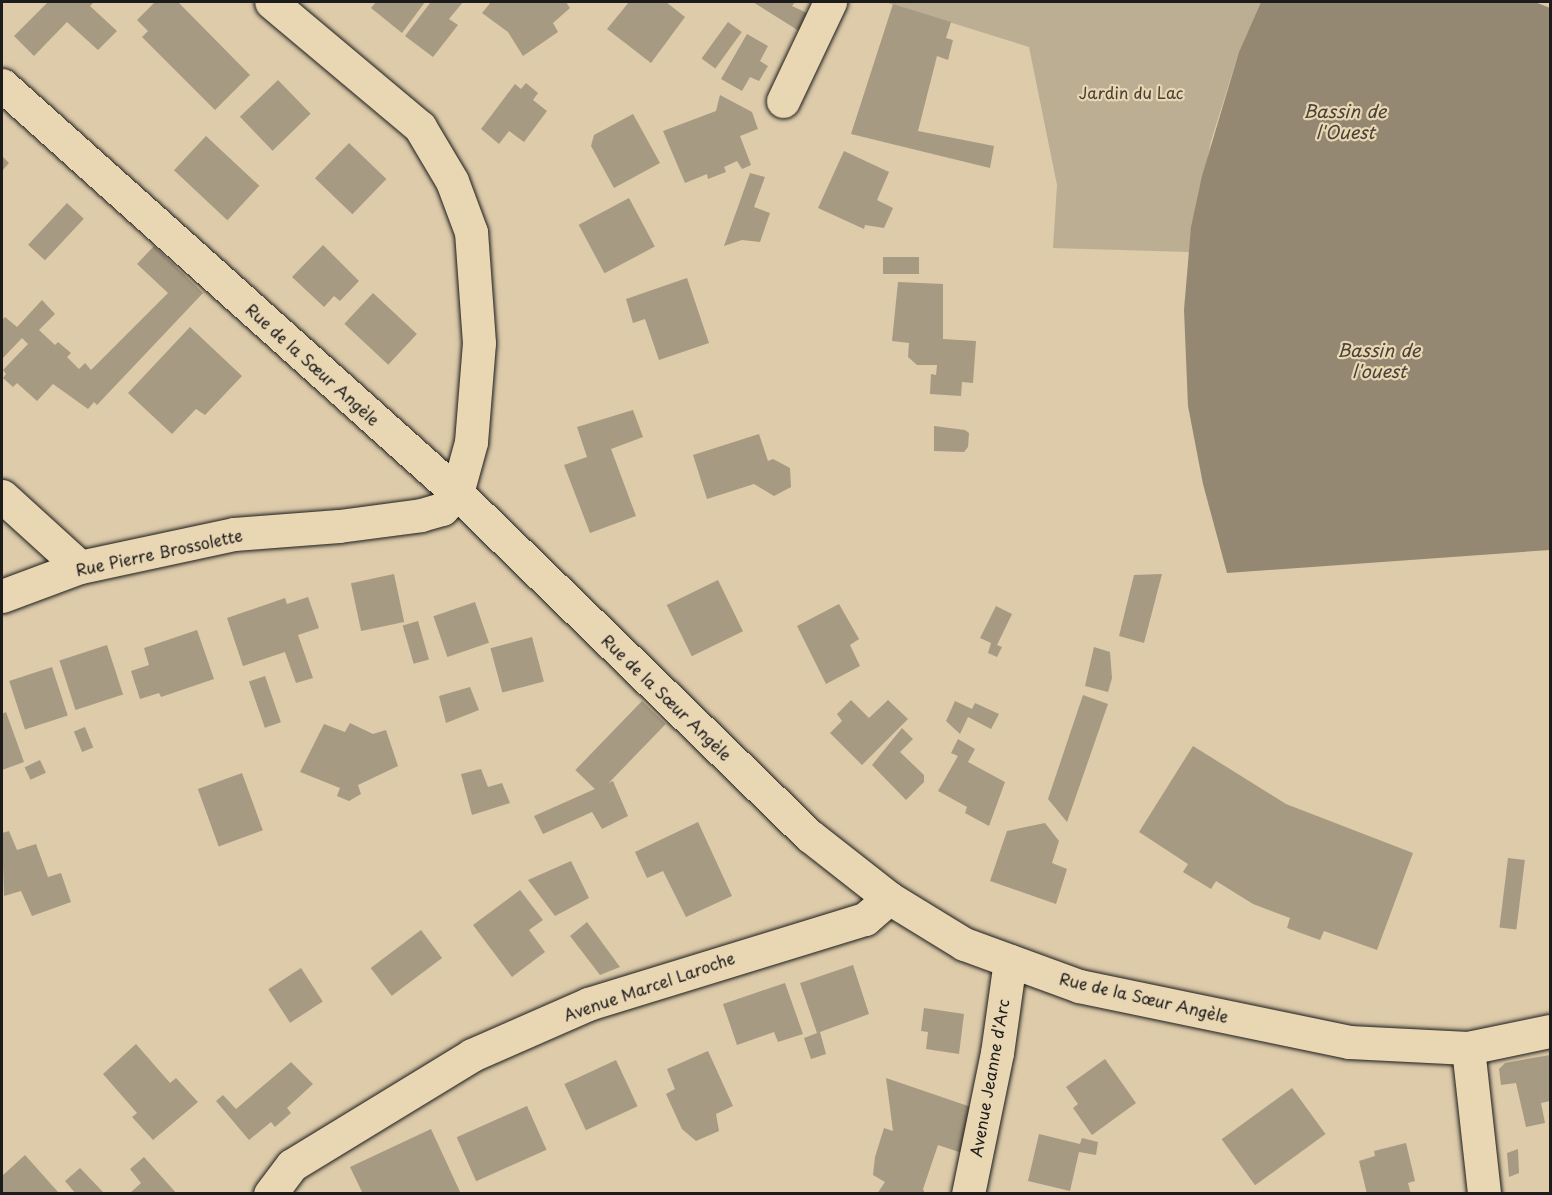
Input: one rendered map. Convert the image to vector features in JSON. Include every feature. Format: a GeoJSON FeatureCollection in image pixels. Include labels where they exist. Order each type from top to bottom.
{"type":"FeatureCollection","features":[{"type":"Feature","properties":{"kind":"street"},"geometry":{"type":"LineString","coordinates":[[271,2],[420,127],[456,192],[471,232],[479,343],[471,442],[457,493]]}},
{"type":"Feature","properties":{"kind":"street"},"geometry":{"type":"LineString","coordinates":[[783,101],[830,2]]}},
{"type":"Feature","properties":{"kind":"street","name":"Rue de la Sœur Angèle"},"geometry":{"type":"LineString","coordinates":[[2,85],[457,493],[810,836],[889,898],[964,944],[1078,986],[1349,1042],[1468,1048],[1551,1032]]}},
{"type":"Feature","properties":{"kind":"street","name":"Rue Pierre Brossolette"},"geometry":{"type":"LineString","coordinates":[[2,596],[80,567],[234,534],[339,526],[421,515],[442,509],[457,493]]}},
{"type":"Feature","properties":{"kind":"street"},"geometry":{"type":"LineString","coordinates":[[2,496],[80,567]]}},
{"type":"Feature","properties":{"kind":"street","name":"Avenue Marcel Laroche"},"geometry":{"type":"LineString","coordinates":[[270,1194],[292,1165],[472,1055],[588,1004],[865,919],[889,898]]}},
{"type":"Feature","properties":{"kind":"street","name":"Avenue Jeanne d'Arc"},"geometry":{"type":"LineString","coordinates":[[968,1194],[997,1053],[1010,962]]}},
{"type":"Feature","properties":{"kind":"street"},"geometry":{"type":"LineString","coordinates":[[1468,1048],[1484,1194]]}},
{"type":"Feature","properties":{"kind":"green space","name":"Jardin du Lac"},"geometry":{"type":"Polygon","coordinates":[[[885,2],[1261,2],[1239,52],[1211,141],[1189,252],[1053,248],[1057,185],[1029,47],[885,2]]]}},
{"type":"Feature","properties":{"kind":"water","name":"Bassin de l'Ouest"},"geometry":{"type":"Polygon","coordinates":[[[1261,2],[1535,2],[1550,8],[1550,550],[1227,573],[1203,484],[1188,406],[1184,310],[1191,227],[1202,176],[1239,52],[1261,2]]]}},
{"type":"Feature","properties":{"kind":"building"},"geometry":{"type":"Polygon","coordinates":[[[48,2],[94,2],[90,6],[117,31],[98,50],[67,22],[34,56],[14,36],[48,2]]]}},
{"type":"Feature","properties":{"kind":"building"},"geometry":{"type":"Polygon","coordinates":[[[155,2],[178,2],[250,75],[215,110],[142,37],[148,31],[137,20],[155,2]]]}},
{"type":"Feature","properties":{"kind":"building"},"geometry":{"type":"Polygon","coordinates":[[[376,2],[425,2],[402,33],[371,8],[376,2]]]}},
{"type":"Feature","properties":{"kind":"building"},"geometry":{"type":"Polygon","coordinates":[[[426,2],[463,2],[449,19],[458,25],[433,57],[405,36],[430,3],[426,2]]]}},
{"type":"Feature","properties":{"kind":"building"},"geometry":{"type":"Polygon","coordinates":[[[491,2],[566,2],[570,8],[553,23],[558,32],[523,56],[508,32],[482,13],[491,2]]]}},
{"type":"Feature","properties":{"kind":"building"},"geometry":{"type":"Polygon","coordinates":[[[629,2],[666,2],[685,17],[651,63],[607,29],[629,2]]]}},
{"type":"Feature","properties":{"kind":"building"},"geometry":{"type":"Polygon","coordinates":[[[753,2],[795,2],[792,6],[807,13],[799,31],[753,2]]]}},
{"type":"Feature","properties":{"kind":"building"},"geometry":{"type":"Polygon","coordinates":[[[893,4],[951,22],[946,38],[953,40],[948,60],[937,56],[918,131],[994,146],[990,168],[851,134],[893,4]]]}},
{"type":"Feature","properties":{"kind":"building"},"geometry":{"type":"Polygon","coordinates":[[[728,22],[742,32],[715,68],[702,58],[728,22]]]}},
{"type":"Feature","properties":{"kind":"building"},"geometry":{"type":"Polygon","coordinates":[[[747,34],[768,46],[760,61],[768,66],[759,81],[750,77],[742,91],[721,79],[747,34]]]}},
{"type":"Feature","properties":{"kind":"building"},"geometry":{"type":"Polygon","coordinates":[[[278,80],[311,114],[273,151],[240,117],[278,80]]]}},
{"type":"Feature","properties":{"kind":"building"},"geometry":{"type":"Polygon","coordinates":[[[526,83],[538,93],[533,100],[547,111],[524,142],[509,131],[499,144],[481,129],[515,84],[521,89],[526,83]]]}},
{"type":"Feature","properties":{"kind":"building"},"geometry":{"type":"Polygon","coordinates":[[[720,95],[752,112],[758,129],[740,136],[751,165],[742,169],[737,161],[724,167],[726,172],[708,179],[707,174],[685,183],[663,131],[716,111],[720,95]]]}},
{"type":"Feature","properties":{"kind":"building"},"geometry":{"type":"Polygon","coordinates":[[[633,114],[660,163],[614,188],[591,146],[594,135],[633,114]]]}},
{"type":"Feature","properties":{"kind":"building"},"geometry":{"type":"Polygon","coordinates":[[[206,136],[259,186],[227,220],[174,170],[206,136]]]}},
{"type":"Feature","properties":{"kind":"building"},"geometry":{"type":"Polygon","coordinates":[[[349,143],[386,179],[352,214],[315,178],[349,143]]]}},
{"type":"Feature","properties":{"kind":"building"},"geometry":{"type":"Polygon","coordinates":[[[844,151],[889,172],[877,200],[893,208],[884,228],[865,225],[864,229],[818,208],[844,151]]]}},
{"type":"Feature","properties":{"kind":"building"},"geometry":{"type":"Polygon","coordinates":[[[2,156],[9,163],[2,171],[2,156]]]}},
{"type":"Feature","properties":{"kind":"building"},"geometry":{"type":"Polygon","coordinates":[[[750,173],[765,177],[754,207],[770,213],[760,242],[742,240],[724,246],[750,173]]]}},
{"type":"Feature","properties":{"kind":"building"},"geometry":{"type":"Polygon","coordinates":[[[629,198],[655,247],[604,273],[579,225],[629,198]]]}},
{"type":"Feature","properties":{"kind":"building"},"geometry":{"type":"Polygon","coordinates":[[[67,203],[84,219],[45,260],[28,245],[67,203]]]}},
{"type":"Feature","properties":{"kind":"building"},"geometry":{"type":"Polygon","coordinates":[[[323,245],[359,281],[340,301],[334,296],[324,307],[292,277],[323,245]]]}},
{"type":"Feature","properties":{"kind":"building"},"geometry":{"type":"Polygon","coordinates":[[[154,246],[203,293],[97,405],[94,402],[88,409],[53,384],[37,401],[17,383],[13,387],[3,378],[6,374],[3,370],[28,344],[22,338],[2,359],[2,320],[5,317],[17,327],[42,300],[55,314],[39,330],[55,345],[58,342],[71,353],[67,357],[79,369],[85,363],[91,370],[168,293],[137,264],[154,246]]]}},
{"type":"Feature","properties":{"kind":"building"},"geometry":{"type":"Polygon","coordinates":[[[883,257],[919,257],[919,274],[883,274],[883,257]]]}},
{"type":"Feature","properties":{"kind":"building"},"geometry":{"type":"Polygon","coordinates":[[[687,278],[709,343],[659,360],[645,319],[633,323],[626,299],[687,278]]]}},
{"type":"Feature","properties":{"kind":"building"},"geometry":{"type":"Polygon","coordinates":[[[898,282],[943,284],[943,339],[976,341],[973,383],[962,382],[961,396],[930,394],[931,374],[936,375],[937,365],[917,365],[908,357],[909,343],[892,341],[898,282]]]}},
{"type":"Feature","properties":{"kind":"building"},"geometry":{"type":"Polygon","coordinates":[[[373,293],[417,334],[388,365],[344,324],[373,293]]]}},
{"type":"Feature","properties":{"kind":"building"},"geometry":{"type":"Polygon","coordinates":[[[190,327],[242,376],[205,415],[196,409],[172,434],[128,393],[190,327]]]}},
{"type":"Feature","properties":{"kind":"building"},"geometry":{"type":"Polygon","coordinates":[[[633,410],[643,437],[611,449],[636,516],[590,533],[564,465],[587,457],[577,427],[633,410]]]}},
{"type":"Feature","properties":{"kind":"building"},"geometry":{"type":"Polygon","coordinates":[[[934,426],[965,430],[969,433],[968,447],[964,452],[934,451],[934,426]]]}},
{"type":"Feature","properties":{"kind":"building"},"geometry":{"type":"Polygon","coordinates":[[[759,434],[768,461],[773,459],[790,468],[791,487],[774,496],[754,484],[707,499],[693,455],[759,434]]]}},
{"type":"Feature","properties":{"kind":"building"},"geometry":{"type":"Polygon","coordinates":[[[394,574],[404,622],[361,631],[351,583],[394,574]]]}},
{"type":"Feature","properties":{"kind":"building"},"geometry":{"type":"Polygon","coordinates":[[[1162,574],[1144,643],[1119,636],[1134,575],[1162,574]]]}},
{"type":"Feature","properties":{"kind":"building"},"geometry":{"type":"Polygon","coordinates":[[[718,580],[743,631],[692,656],[667,605],[718,580]]]}},
{"type":"Feature","properties":{"kind":"building"},"geometry":{"type":"Polygon","coordinates":[[[308,597],[319,628],[298,635],[313,678],[296,683],[285,652],[243,666],[227,618],[285,598],[287,604],[308,597]]]}},
{"type":"Feature","properties":{"kind":"building"},"geometry":{"type":"Polygon","coordinates":[[[475,602],[489,643],[447,657],[433,616],[475,602]]]}},
{"type":"Feature","properties":{"kind":"building"},"geometry":{"type":"Polygon","coordinates":[[[839,604],[859,639],[850,645],[860,666],[826,684],[797,626],[839,604]]]}},
{"type":"Feature","properties":{"kind":"building"},"geometry":{"type":"Polygon","coordinates":[[[996,606],[1012,614],[997,645],[1002,647],[997,657],[988,653],[991,643],[980,638],[996,606]]]}},
{"type":"Feature","properties":{"kind":"building"},"geometry":{"type":"Polygon","coordinates":[[[418,621],[429,659],[414,664],[403,625],[418,621]]]}},
{"type":"Feature","properties":{"kind":"building"},"geometry":{"type":"Polygon","coordinates":[[[197,630],[214,679],[161,697],[159,693],[140,699],[131,671],[149,665],[144,648],[197,630]]]}},
{"type":"Feature","properties":{"kind":"building"},"geometry":{"type":"Polygon","coordinates":[[[532,637],[544,681],[502,693],[490,648],[532,637]]]}},
{"type":"Feature","properties":{"kind":"building"},"geometry":{"type":"Polygon","coordinates":[[[107,645],[123,694],[76,710],[59,660],[107,645]]]}},
{"type":"Feature","properties":{"kind":"building"},"geometry":{"type":"Polygon","coordinates":[[[1094,647],[1110,652],[1112,678],[1108,692],[1085,686],[1094,647]]]}},
{"type":"Feature","properties":{"kind":"building"},"geometry":{"type":"Polygon","coordinates":[[[52,667],[68,716],[25,729],[9,681],[52,667]]]}},
{"type":"Feature","properties":{"kind":"building"},"geometry":{"type":"Polygon","coordinates":[[[265,676],[281,722],[265,728],[249,682],[265,676]]]}},
{"type":"Feature","properties":{"kind":"building"},"geometry":{"type":"Polygon","coordinates":[[[470,687],[479,710],[446,723],[439,696],[470,687]]]}},
{"type":"Feature","properties":{"kind":"building"},"geometry":{"type":"Polygon","coordinates":[[[1083,695],[1108,704],[1067,822],[1048,799],[1083,695]]]}},
{"type":"Feature","properties":{"kind":"building"},"geometry":{"type":"Polygon","coordinates":[[[851,700],[869,718],[888,700],[908,719],[862,765],[830,733],[842,721],[837,714],[851,700]]]}},
{"type":"Feature","properties":{"kind":"building"},"geometry":{"type":"Polygon","coordinates":[[[642,701],[666,724],[599,793],[575,770],[642,701]]]}},
{"type":"Feature","properties":{"kind":"building"},"geometry":{"type":"Polygon","coordinates":[[[955,701],[972,709],[975,703],[999,714],[991,729],[968,717],[960,734],[946,721],[955,701]]]}},
{"type":"Feature","properties":{"kind":"building"},"geometry":{"type":"Polygon","coordinates":[[[6,712],[24,762],[2,770],[2,714],[6,712]]]}},
{"type":"Feature","properties":{"kind":"building"},"geometry":{"type":"Polygon","coordinates":[[[350,723],[373,734],[386,730],[398,766],[358,785],[361,794],[349,801],[337,796],[340,788],[300,772],[324,724],[345,732],[350,723]]]}},
{"type":"Feature","properties":{"kind":"building"},"geometry":{"type":"Polygon","coordinates":[[[85,727],[93,747],[82,752],[74,731],[85,727]]]}},
{"type":"Feature","properties":{"kind":"building"},"geometry":{"type":"Polygon","coordinates":[[[902,728],[913,739],[900,752],[924,775],[924,782],[906,800],[872,765],[902,728]]]}},
{"type":"Feature","properties":{"kind":"building"},"geometry":{"type":"Polygon","coordinates":[[[958,739],[975,749],[968,762],[1005,782],[989,826],[965,813],[967,807],[938,791],[958,756],[951,753],[958,739]]]}},
{"type":"Feature","properties":{"kind":"building"},"geometry":{"type":"Polygon","coordinates":[[[1193,746],[1286,804],[1413,853],[1377,950],[1324,931],[1320,940],[1287,928],[1290,918],[1253,904],[1216,881],[1211,889],[1183,872],[1188,864],[1139,832],[1193,746]]]}},
{"type":"Feature","properties":{"kind":"building"},"geometry":{"type":"Polygon","coordinates":[[[40,760],[46,773],[31,780],[25,767],[40,760]]]}},
{"type":"Feature","properties":{"kind":"building"},"geometry":{"type":"Polygon","coordinates":[[[481,769],[488,787],[502,783],[510,803],[472,815],[461,774],[481,769]]]}},
{"type":"Feature","properties":{"kind":"building"},"geometry":{"type":"Polygon","coordinates":[[[242,773],[263,830],[219,846],[198,789],[242,773]]]}},
{"type":"Feature","properties":{"kind":"building"},"geometry":{"type":"Polygon","coordinates":[[[613,781],[628,816],[602,829],[592,812],[543,834],[534,816],[613,781]]]}},
{"type":"Feature","properties":{"kind":"building"},"geometry":{"type":"Polygon","coordinates":[[[698,822],[732,896],[686,917],[663,871],[647,878],[635,852],[698,822]]]}},
{"type":"Feature","properties":{"kind":"building"},"geometry":{"type":"Polygon","coordinates":[[[1045,823],[1059,841],[1052,863],[1067,869],[1056,904],[990,881],[1007,831],[1045,823]]]}},
{"type":"Feature","properties":{"kind":"building"},"geometry":{"type":"Polygon","coordinates":[[[9,831],[17,850],[36,844],[48,877],[61,873],[71,902],[32,916],[21,891],[4,896],[2,833],[9,831]]]}},
{"type":"Feature","properties":{"kind":"building"},"geometry":{"type":"Polygon","coordinates":[[[1508,858],[1525,860],[1516,930],[1499,927],[1508,858]]]}},
{"type":"Feature","properties":{"kind":"building"},"geometry":{"type":"Polygon","coordinates":[[[571,861],[589,898],[555,916],[528,880],[571,861]]]}},
{"type":"Feature","properties":{"kind":"building"},"geometry":{"type":"Polygon","coordinates":[[[520,890],[543,920],[529,930],[545,952],[512,977],[473,925],[520,890]]]}},
{"type":"Feature","properties":{"kind":"building"},"geometry":{"type":"Polygon","coordinates":[[[587,922],[620,967],[600,975],[570,936],[587,922]]]}},
{"type":"Feature","properties":{"kind":"building"},"geometry":{"type":"Polygon","coordinates":[[[421,930],[442,958],[392,996],[371,968],[421,930]]]}},
{"type":"Feature","properties":{"kind":"building"},"geometry":{"type":"Polygon","coordinates":[[[853,965],[869,1014],[820,1032],[826,1054],[811,1059],[804,1038],[817,1033],[800,983],[853,965]]]}},
{"type":"Feature","properties":{"kind":"building"},"geometry":{"type":"Polygon","coordinates":[[[301,968],[323,1002],[290,1023],[268,989],[301,968]]]}},
{"type":"Feature","properties":{"kind":"building"},"geometry":{"type":"Polygon","coordinates":[[[785,983],[803,1034],[778,1042],[774,1032],[737,1045],[723,1004],[785,983]]]}},
{"type":"Feature","properties":{"kind":"building"},"geometry":{"type":"Polygon","coordinates":[[[924,1008],[964,1014],[959,1054],[926,1049],[928,1032],[921,1031],[924,1008]]]}},
{"type":"Feature","properties":{"kind":"building"},"geometry":{"type":"Polygon","coordinates":[[[136,1044],[170,1083],[176,1078],[198,1102],[153,1140],[132,1117],[137,1113],[103,1074],[136,1044]]]}},
{"type":"Feature","properties":{"kind":"building"},"geometry":{"type":"Polygon","coordinates":[[[708,1051],[733,1106],[716,1114],[719,1131],[696,1141],[682,1129],[666,1094],[675,1089],[667,1069],[708,1051]]]}},
{"type":"Feature","properties":{"kind":"building"},"geometry":{"type":"Polygon","coordinates":[[[1550,1055],[1550,1101],[1541,1103],[1545,1123],[1526,1127],[1516,1083],[1501,1085],[1499,1069],[1505,1063],[1550,1055]]]}},
{"type":"Feature","properties":{"kind":"building"},"geometry":{"type":"Polygon","coordinates":[[[1105,1059],[1136,1103],[1092,1135],[1073,1108],[1078,1104],[1066,1087],[1105,1059]]]}},
{"type":"Feature","properties":{"kind":"building"},"geometry":{"type":"Polygon","coordinates":[[[616,1060],[638,1106],[586,1130],[564,1084],[616,1060]]]}},
{"type":"Feature","properties":{"kind":"building"},"geometry":{"type":"Polygon","coordinates":[[[291,1062],[313,1084],[287,1108],[291,1113],[275,1127],[271,1122],[249,1140],[216,1101],[223,1095],[236,1109],[291,1062]]]}},
{"type":"Feature","properties":{"kind":"building"},"geometry":{"type":"Polygon","coordinates":[[[886,1078],[971,1107],[962,1153],[938,1145],[923,1189],[925,1194],[877,1194],[885,1182],[873,1175],[875,1157],[884,1128],[893,1131],[886,1078]]]}},
{"type":"Feature","properties":{"kind":"building"},"geometry":{"type":"Polygon","coordinates":[[[1292,1088],[1326,1134],[1255,1185],[1222,1139],[1292,1088]]]}},
{"type":"Feature","properties":{"kind":"building"},"geometry":{"type":"Polygon","coordinates":[[[527,1106],[547,1150],[476,1181],[457,1137],[527,1106]]]}},
{"type":"Feature","properties":{"kind":"building"},"geometry":{"type":"Polygon","coordinates":[[[431,1129],[461,1194],[363,1194],[350,1167],[431,1129]]]}},
{"type":"Feature","properties":{"kind":"building"},"geometry":{"type":"Polygon","coordinates":[[[1039,1134],[1080,1144],[1082,1138],[1098,1142],[1096,1155],[1079,1152],[1070,1191],[1028,1181],[1039,1134]]]}},
{"type":"Feature","properties":{"kind":"building"},"geometry":{"type":"Polygon","coordinates":[[[1406,1143],[1415,1181],[1408,1183],[1411,1194],[1367,1194],[1359,1161],[1375,1156],[1374,1151],[1406,1143]]]}},
{"type":"Feature","properties":{"kind":"building"},"geometry":{"type":"Polygon","coordinates":[[[1518,1149],[1519,1173],[1509,1177],[1507,1153],[1518,1149]]]}},
{"type":"Feature","properties":{"kind":"building"},"geometry":{"type":"Polygon","coordinates":[[[25,1155],[58,1192],[56,1194],[2,1194],[2,1176],[25,1155]]]}},
{"type":"Feature","properties":{"kind":"building"},"geometry":{"type":"Polygon","coordinates":[[[144,1157],[177,1194],[129,1194],[141,1183],[130,1169],[144,1157]]]}},
{"type":"Feature","properties":{"kind":"building"},"geometry":{"type":"Polygon","coordinates":[[[80,1168],[103,1192],[76,1194],[65,1181],[80,1168]]]}},
{"type":"Feature","properties":{"kind":"water label","name":"Bassin de l'ouest"},"geometry":{"type":"Point","coordinates":[1379,361]}}]}
